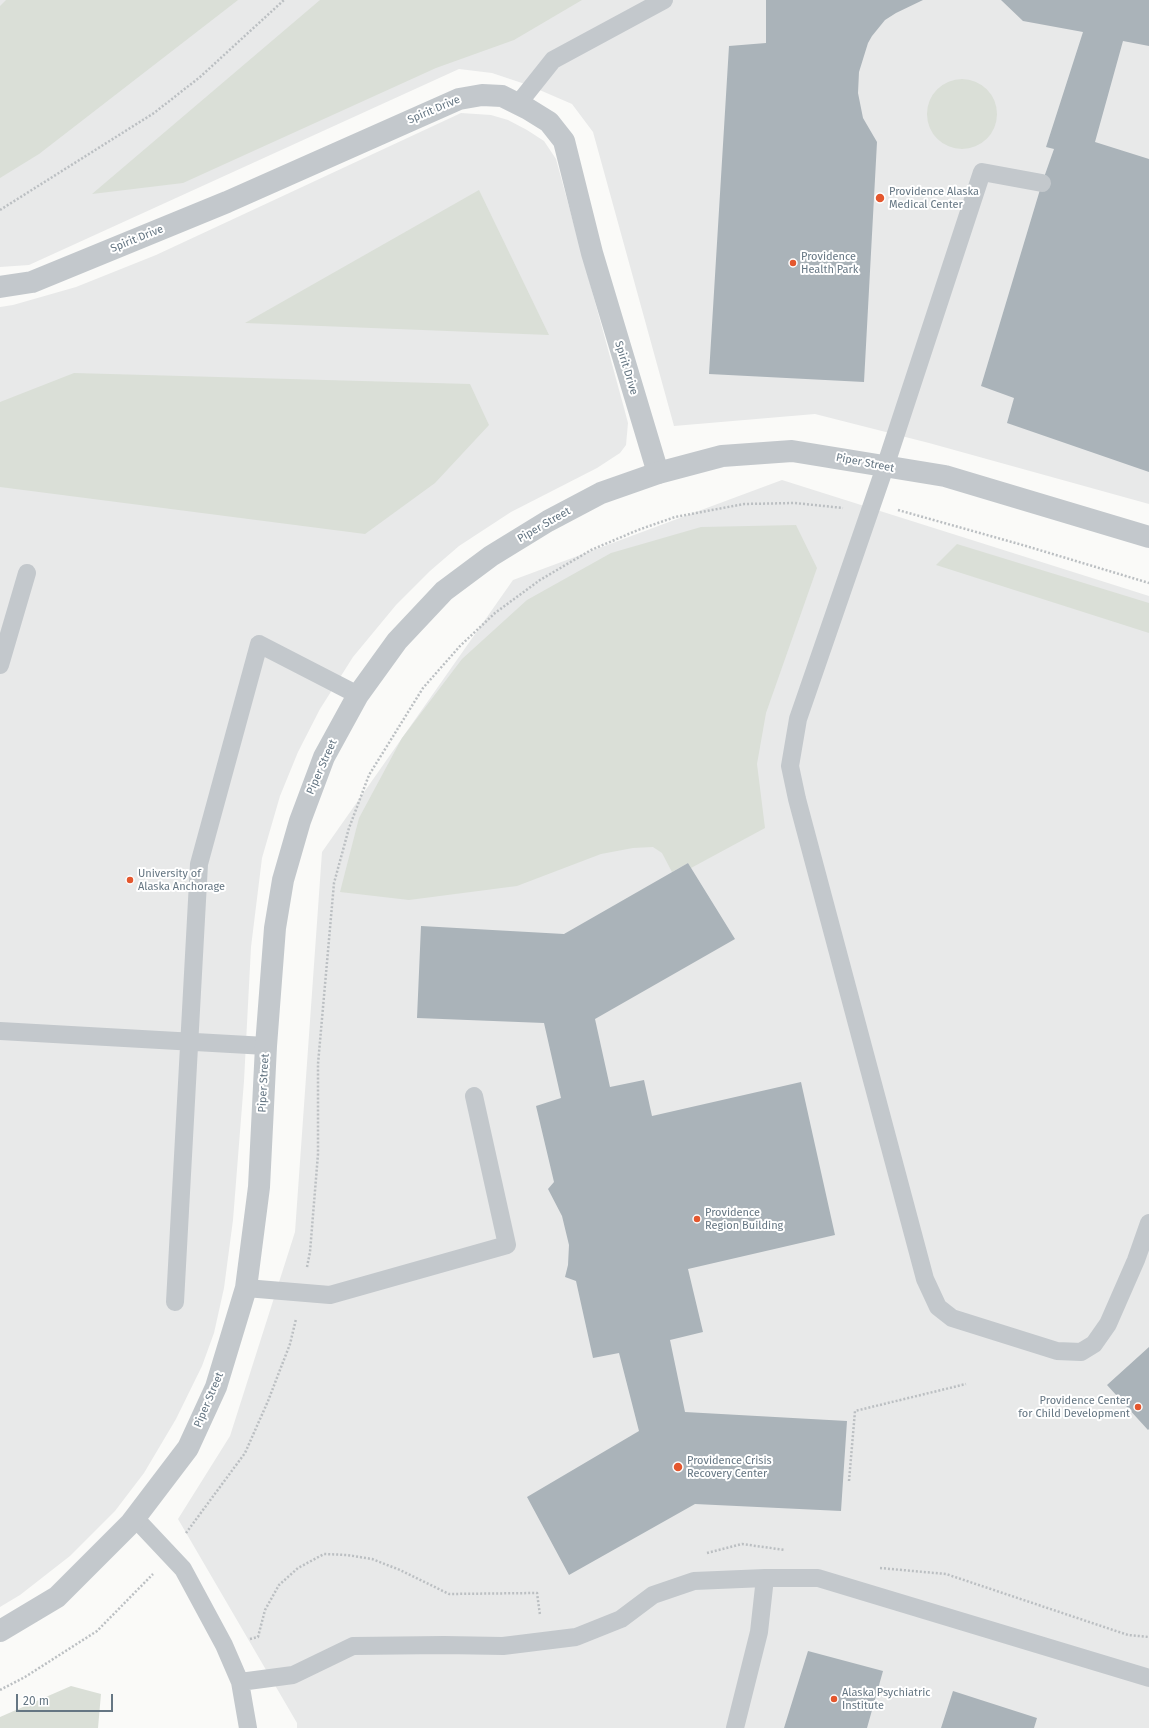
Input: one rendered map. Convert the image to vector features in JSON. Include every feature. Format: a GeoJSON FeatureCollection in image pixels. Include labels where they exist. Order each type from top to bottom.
{"type":"FeatureCollection","features":[{"type":"Feature","properties":{"kind":"street","name":"Spirit Drive"},"geometry":{"type":"LineString","coordinates":[[0,287],[32,282],[53,274],[227,202],[459,98],[482,95],[502,96],[549,122],[564,141],[592,253],[658,473]]}},
{"type":"Feature","properties":{"kind":"street","name":"Piper Street"},"geometry":{"type":"LineString","coordinates":[[0,1631],[57,1597],[134,1518],[188,1448],[216,1387],[246,1288],[259,1187],[266,1046],[275,928],[283,880],[300,821],[324,758],[358,695],[397,641],[444,591],[491,556],[548,521],[601,493],[658,473],[722,456],[792,451],[849,459],[885,467],[945,476],[1149,537]]}},
{"type":"Feature","properties":{"kind":"lane"},"geometry":{"type":"LineString","coordinates":[[518,104],[553,60],[664,0]]}},
{"type":"Feature","properties":{"kind":"lane"},"geometry":{"type":"LineString","coordinates":[[1042,183],[982,172],[885,467],[798,719],[790,766],[799,806],[925,1279],[938,1307],[952,1318],[1057,1351],[1081,1352],[1094,1344],[1108,1324],[1136,1260],[1149,1223]]}},
{"type":"Feature","properties":{"kind":"lane"},"geometry":{"type":"LineString","coordinates":[[0,665],[27,573]]}},
{"type":"Feature","properties":{"kind":"lane"},"geometry":{"type":"LineString","coordinates":[[175,1302],[199,864],[259,644],[358,695]]}},
{"type":"Feature","properties":{"kind":"lane"},"geometry":{"type":"LineString","coordinates":[[0,1031],[266,1046]]}},
{"type":"Feature","properties":{"kind":"lane"},"geometry":{"type":"LineString","coordinates":[[246,1288],[330,1295],[507,1244],[474,1096]]}},
{"type":"Feature","properties":{"kind":"lane"},"geometry":{"type":"LineString","coordinates":[[134,1518],[183,1568],[224,1645],[240,1682],[248,1728]]}},
{"type":"Feature","properties":{"kind":"lane"},"geometry":{"type":"LineString","coordinates":[[240,1682],[293,1675],[353,1646],[503,1646],[576,1637],[621,1619],[653,1595],[694,1581],[765,1578],[818,1578],[1149,1678]]}},
{"type":"Feature","properties":{"kind":"lane"},"geometry":{"type":"LineString","coordinates":[[735,1728],[759,1632],[765,1578]]}},
{"type":"Feature","properties":{"kind":"path"},"geometry":{"type":"LineString","coordinates":[[0,210],[154,113],[200,77],[284,0]]}},
{"type":"Feature","properties":{"kind":"path"},"geometry":{"type":"LineString","coordinates":[[0,1690],[25,1677],[97,1631],[172,1557],[190,1527],[245,1453],[268,1401],[290,1344],[310,1252],[318,1154],[318,1064],[334,883],[349,828],[369,775],[423,688],[460,646],[494,613],[540,580],[591,550],[638,530],[675,517],[744,504],[795,502],[840,508]]}},
{"type":"Feature","properties":{"kind":"path"},"geometry":{"type":"LineString","coordinates":[[899,510],[1026,546],[1149,584]]}},
{"type":"Feature","properties":{"kind":"path"},"geometry":{"type":"LineString","coordinates":[[849,1481],[855,1411],[966,1384]]}},
{"type":"Feature","properties":{"kind":"shaded area","name":"Providence Alaska Medical Center"},"geometry":{"type":"Polygon","coordinates":[[[0,0],[1149,0],[1149,504],[929,443],[815,414],[674,426],[593,132],[572,104],[528,85],[492,73],[459,69],[29,265],[0,267],[0,0]]]}},
{"type":"Feature","properties":{"kind":"shaded area"},"geometry":{"type":"Polygon","coordinates":[[[6,0],[238,0],[39,154],[0,178],[0,6],[6,0]]]}},
{"type":"Feature","properties":{"kind":"shaded area"},"geometry":{"type":"Polygon","coordinates":[[[320,0],[582,0],[514,40],[436,68],[183,183],[92,194],[320,0]]]}},
{"type":"Feature","properties":{"kind":"shaded area"},"geometry":{"type":"Polygon","coordinates":[[[962,79],[981,85],[991,95],[997,114],[991,133],[981,143],[962,149],[943,143],[933,133],[927,114],[933,95],[943,85],[962,79]]]}},
{"type":"Feature","properties":{"kind":"shaded area","name":"University of Alaska Anchorage"},"geometry":{"type":"Polygon","coordinates":[[[461,113],[491,115],[508,120],[544,141],[556,159],[628,423],[626,445],[620,453],[597,468],[511,512],[459,546],[430,571],[396,605],[353,657],[320,709],[298,752],[280,796],[262,858],[251,947],[244,1081],[233,1220],[224,1288],[214,1333],[202,1366],[176,1419],[144,1473],[115,1511],[70,1556],[20,1595],[0,1607],[0,307],[13,305],[76,287],[156,255],[461,113]]]}},
{"type":"Feature","properties":{"kind":"shaded area"},"geometry":{"type":"Polygon","coordinates":[[[479,190],[549,335],[245,323],[479,190]]]}},
{"type":"Feature","properties":{"kind":"shaded area"},"geometry":{"type":"Polygon","coordinates":[[[74,373],[470,384],[489,425],[435,483],[365,534],[0,487],[0,402],[74,373]]]}},
{"type":"Feature","properties":{"kind":"shaded area"},"geometry":{"type":"Polygon","coordinates":[[[782,480],[1149,596],[1149,1728],[297,1728],[297,1723],[178,1519],[230,1436],[295,1232],[322,852],[513,580],[782,480]]]}},
{"type":"Feature","properties":{"kind":"shaded area"},"geometry":{"type":"Polygon","coordinates":[[[796,525],[817,568],[766,713],[757,764],[765,828],[691,868],[688,863],[672,872],[662,853],[653,847],[633,848],[601,854],[517,886],[409,900],[340,892],[359,818],[402,738],[462,659],[527,600],[611,553],[701,527],[796,525]]]}},
{"type":"Feature","properties":{"kind":"shaded area"},"geometry":{"type":"Polygon","coordinates":[[[957,544],[1149,603],[1149,633],[936,565],[957,544]]]}},
{"type":"Feature","properties":{"kind":"shaded area"},"geometry":{"type":"Polygon","coordinates":[[[71,1686],[101,1694],[98,1728],[0,1728],[0,1717],[71,1686]]]}},
{"type":"Feature","properties":{"kind":"building","name":"Providence Health Park"},"geometry":{"type":"Polygon","coordinates":[[[766,0],[923,0],[885,20],[868,43],[859,72],[858,93],[863,118],[877,142],[864,382],[709,374],[729,46],[766,43],[766,0]]]}},
{"type":"Feature","properties":{"kind":"building"},"geometry":{"type":"Polygon","coordinates":[[[1001,0],[1149,0],[1149,46],[1123,41],[1095,142],[1149,159],[1149,472],[1007,423],[1014,398],[981,386],[1042,183],[1054,149],[1046,147],[1083,32],[1023,21],[1001,0]]]}},
{"type":"Feature","properties":{"kind":"building","name":"Providence Region Building"},"geometry":{"type":"Polygon","coordinates":[[[688,863],[735,939],[595,1019],[610,1087],[644,1080],[652,1116],[801,1082],[835,1235],[688,1269],[703,1332],[670,1340],[685,1412],[847,1421],[841,1511],[695,1504],[569,1575],[527,1497],[639,1431],[619,1353],[593,1358],[576,1281],[565,1277],[568,1265],[569,1245],[562,1216],[548,1189],[554,1182],[536,1106],[561,1098],[544,1023],[417,1018],[421,926],[564,934],[688,863]]]}},
{"type":"Feature","properties":{"kind":"building","name":"Providence Center for Child Development"},"geometry":{"type":"Polygon","coordinates":[[[1149,1347],[1149,1429],[1148,1430],[1107,1385],[1149,1347]]]}},
{"type":"Feature","properties":{"kind":"building","name":"Alaska Psychiatric Institute"},"geometry":{"type":"Polygon","coordinates":[[[808,1651],[883,1671],[867,1728],[784,1728],[808,1651]]]}},
{"type":"Feature","properties":{"kind":"building","name":"Alaska Psychiatric Institute"},"geometry":{"type":"Polygon","coordinates":[[[953,1691],[1037,1718],[1034,1728],[941,1728],[953,1691]]]}},
{"type":"Feature","properties":{"kind":"place","name":"Providence Alaska Medical Center"},"geometry":{"type":"Point","coordinates":[880,198]}},
{"type":"Feature","properties":{"kind":"place","name":"Providence Health Park"},"geometry":{"type":"Point","coordinates":[793,263]}},
{"type":"Feature","properties":{"kind":"place","name":"University of Alaska Anchorage"},"geometry":{"type":"Point","coordinates":[130,880]}},
{"type":"Feature","properties":{"kind":"place","name":"Providence Region Building"},"geometry":{"type":"Point","coordinates":[697,1219]}},
{"type":"Feature","properties":{"kind":"place","name":"Providence Center for Child Development"},"geometry":{"type":"Point","coordinates":[1138,1407]}},
{"type":"Feature","properties":{"kind":"place","name":"Providence Crisis Recovery Center"},"geometry":{"type":"Point","coordinates":[678,1467]}},
{"type":"Feature","properties":{"kind":"place","name":"Alaska Psychiatric Institute"},"geometry":{"type":"Point","coordinates":[834,1699]}}]}
